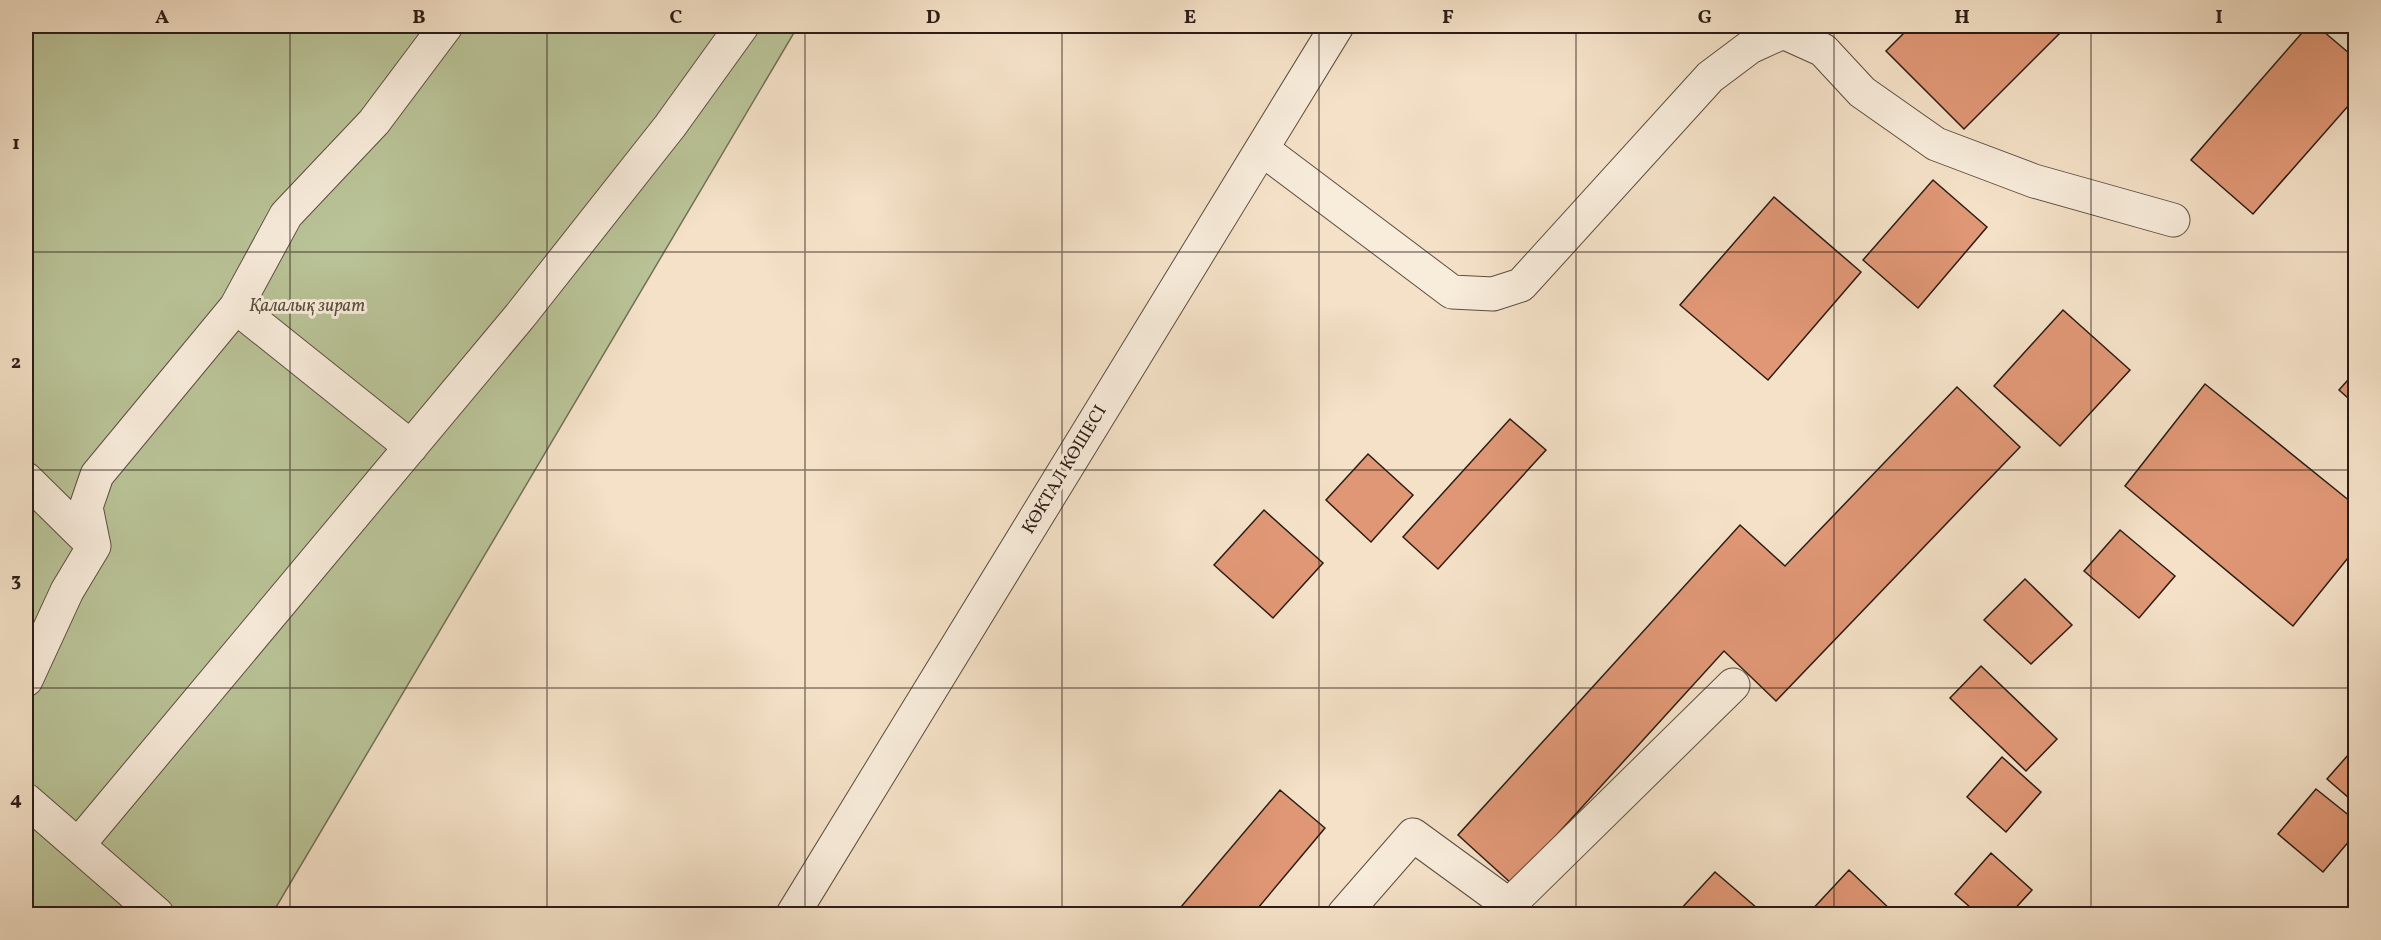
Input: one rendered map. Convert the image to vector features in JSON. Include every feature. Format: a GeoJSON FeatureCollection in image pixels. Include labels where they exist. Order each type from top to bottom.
{"type":"FeatureCollection","features":[{"type":"Feature","properties":{"kind":"street"},"geometry":{"type":"LineString","coordinates":[[26,680],[67,591],[94,546],[86,507],[97,475],[236,307],[286,215],[374,122],[446,26]]}},
{"type":"Feature","properties":{"kind":"street"},"geometry":{"type":"LineString","coordinates":[[78,845],[520,316],[670,126],[742,26]]}},
{"type":"Feature","properties":{"kind":"street","name":"КӨКТАЛ КӨШЕСІ"},"geometry":{"type":"LineString","coordinates":[[793,915],[1336,26]]}},
{"type":"Feature","properties":{"kind":"street"},"geometry":{"type":"LineString","coordinates":[[1262,149],[1452,292],[1493,294],[1521,285],[1710,77],[1750,47],[1783,32],[1823,50],[1862,92],[1936,144],[2034,182],[2173,220]]}},
{"type":"Feature","properties":{"kind":"street"},"geometry":{"type":"LineString","coordinates":[[236,307],[411,447]]}},
{"type":"Feature","properties":{"kind":"street"},"geometry":{"type":"LineString","coordinates":[[26,479],[94,546]]}},
{"type":"Feature","properties":{"kind":"street"},"geometry":{"type":"LineString","coordinates":[[1344,915],[1413,836],[1509,905],[1733,685]]}},
{"type":"Feature","properties":{"kind":"street"},"geometry":{"type":"LineString","coordinates":[[26,800],[157,915]]}},
{"type":"Feature","properties":{"kind":"green space","name":"Қалалық зират"},"geometry":{"type":"Polygon","coordinates":[[[26,26],[798,26],[272,914],[26,914],[26,26]]]}},
{"type":"Feature","properties":{"kind":"building"},"geometry":{"type":"Polygon","coordinates":[[[1911,26],[2067,26],[1964,129],[1886,51],[1911,26]]]}},
{"type":"Feature","properties":{"kind":"building"},"geometry":{"type":"Polygon","coordinates":[[[2308,26],[2317,26],[2356,59],[2356,97],[2253,214],[2191,160],[2308,26]]]}},
{"type":"Feature","properties":{"kind":"building"},"geometry":{"type":"Polygon","coordinates":[[[1933,180],[1987,227],[1918,308],[1863,260],[1933,180]]]}},
{"type":"Feature","properties":{"kind":"building"},"geometry":{"type":"Polygon","coordinates":[[[1774,197],[1861,272],[1768,380],[1680,305],[1774,197]]]}},
{"type":"Feature","properties":{"kind":"building"},"geometry":{"type":"Polygon","coordinates":[[[2063,310],[2130,370],[2060,446],[1994,386],[2063,310]]]}},
{"type":"Feature","properties":{"kind":"building"},"geometry":{"type":"Polygon","coordinates":[[[2356,371],[2356,405],[2339,390],[2356,371]]]}},
{"type":"Feature","properties":{"kind":"building"},"geometry":{"type":"Polygon","coordinates":[[[2205,384],[2356,506],[2356,548],[2293,626],[2125,486],[2205,384]]]}},
{"type":"Feature","properties":{"kind":"building"},"geometry":{"type":"Polygon","coordinates":[[[1957,387],[2020,447],[1776,701],[1724,651],[1512,884],[1458,835],[1740,525],[1785,566],[1957,387]]]}},
{"type":"Feature","properties":{"kind":"building"},"geometry":{"type":"Polygon","coordinates":[[[1510,419],[1546,450],[1438,569],[1403,537],[1510,419]]]}},
{"type":"Feature","properties":{"kind":"building"},"geometry":{"type":"Polygon","coordinates":[[[1368,454],[1413,495],[1371,542],[1326,500],[1368,454]]]}},
{"type":"Feature","properties":{"kind":"building"},"geometry":{"type":"Polygon","coordinates":[[[1264,510],[1323,563],[1273,618],[1214,565],[1264,510]]]}},
{"type":"Feature","properties":{"kind":"building"},"geometry":{"type":"Polygon","coordinates":[[[2120,530],[2175,576],[2139,618],[2084,571],[2120,530]]]}},
{"type":"Feature","properties":{"kind":"building"},"geometry":{"type":"Polygon","coordinates":[[[2025,579],[2072,625],[2031,664],[1984,620],[2025,579]]]}},
{"type":"Feature","properties":{"kind":"building"},"geometry":{"type":"Polygon","coordinates":[[[1981,666],[2057,739],[2026,771],[1950,698],[1981,666]]]}},
{"type":"Feature","properties":{"kind":"building"},"geometry":{"type":"Polygon","coordinates":[[[2356,746],[2356,804],[2327,779],[2356,746]]]}},
{"type":"Feature","properties":{"kind":"building"},"geometry":{"type":"Polygon","coordinates":[[[2002,757],[2041,792],[2006,832],[1967,797],[2002,757]]]}},
{"type":"Feature","properties":{"kind":"building"},"geometry":{"type":"Polygon","coordinates":[[[2316,789],[2356,821],[2356,833],[2323,872],[2278,834],[2316,789]]]}},
{"type":"Feature","properties":{"kind":"building"},"geometry":{"type":"Polygon","coordinates":[[[1280,790],[1325,828],[1253,914],[1175,914],[1280,790]]]}},
{"type":"Feature","properties":{"kind":"building"},"geometry":{"type":"Polygon","coordinates":[[[1991,853],[2032,890],[2010,914],[1978,914],[1955,894],[1991,853]]]}},
{"type":"Feature","properties":{"kind":"building"},"geometry":{"type":"Polygon","coordinates":[[[1849,870],[1894,913],[1808,914],[1849,870]]]}},
{"type":"Feature","properties":{"kind":"building"},"geometry":{"type":"Polygon","coordinates":[[[1715,872],[1757,908],[1751,914],[1681,914],[1678,912],[1715,872]]]}}]}
